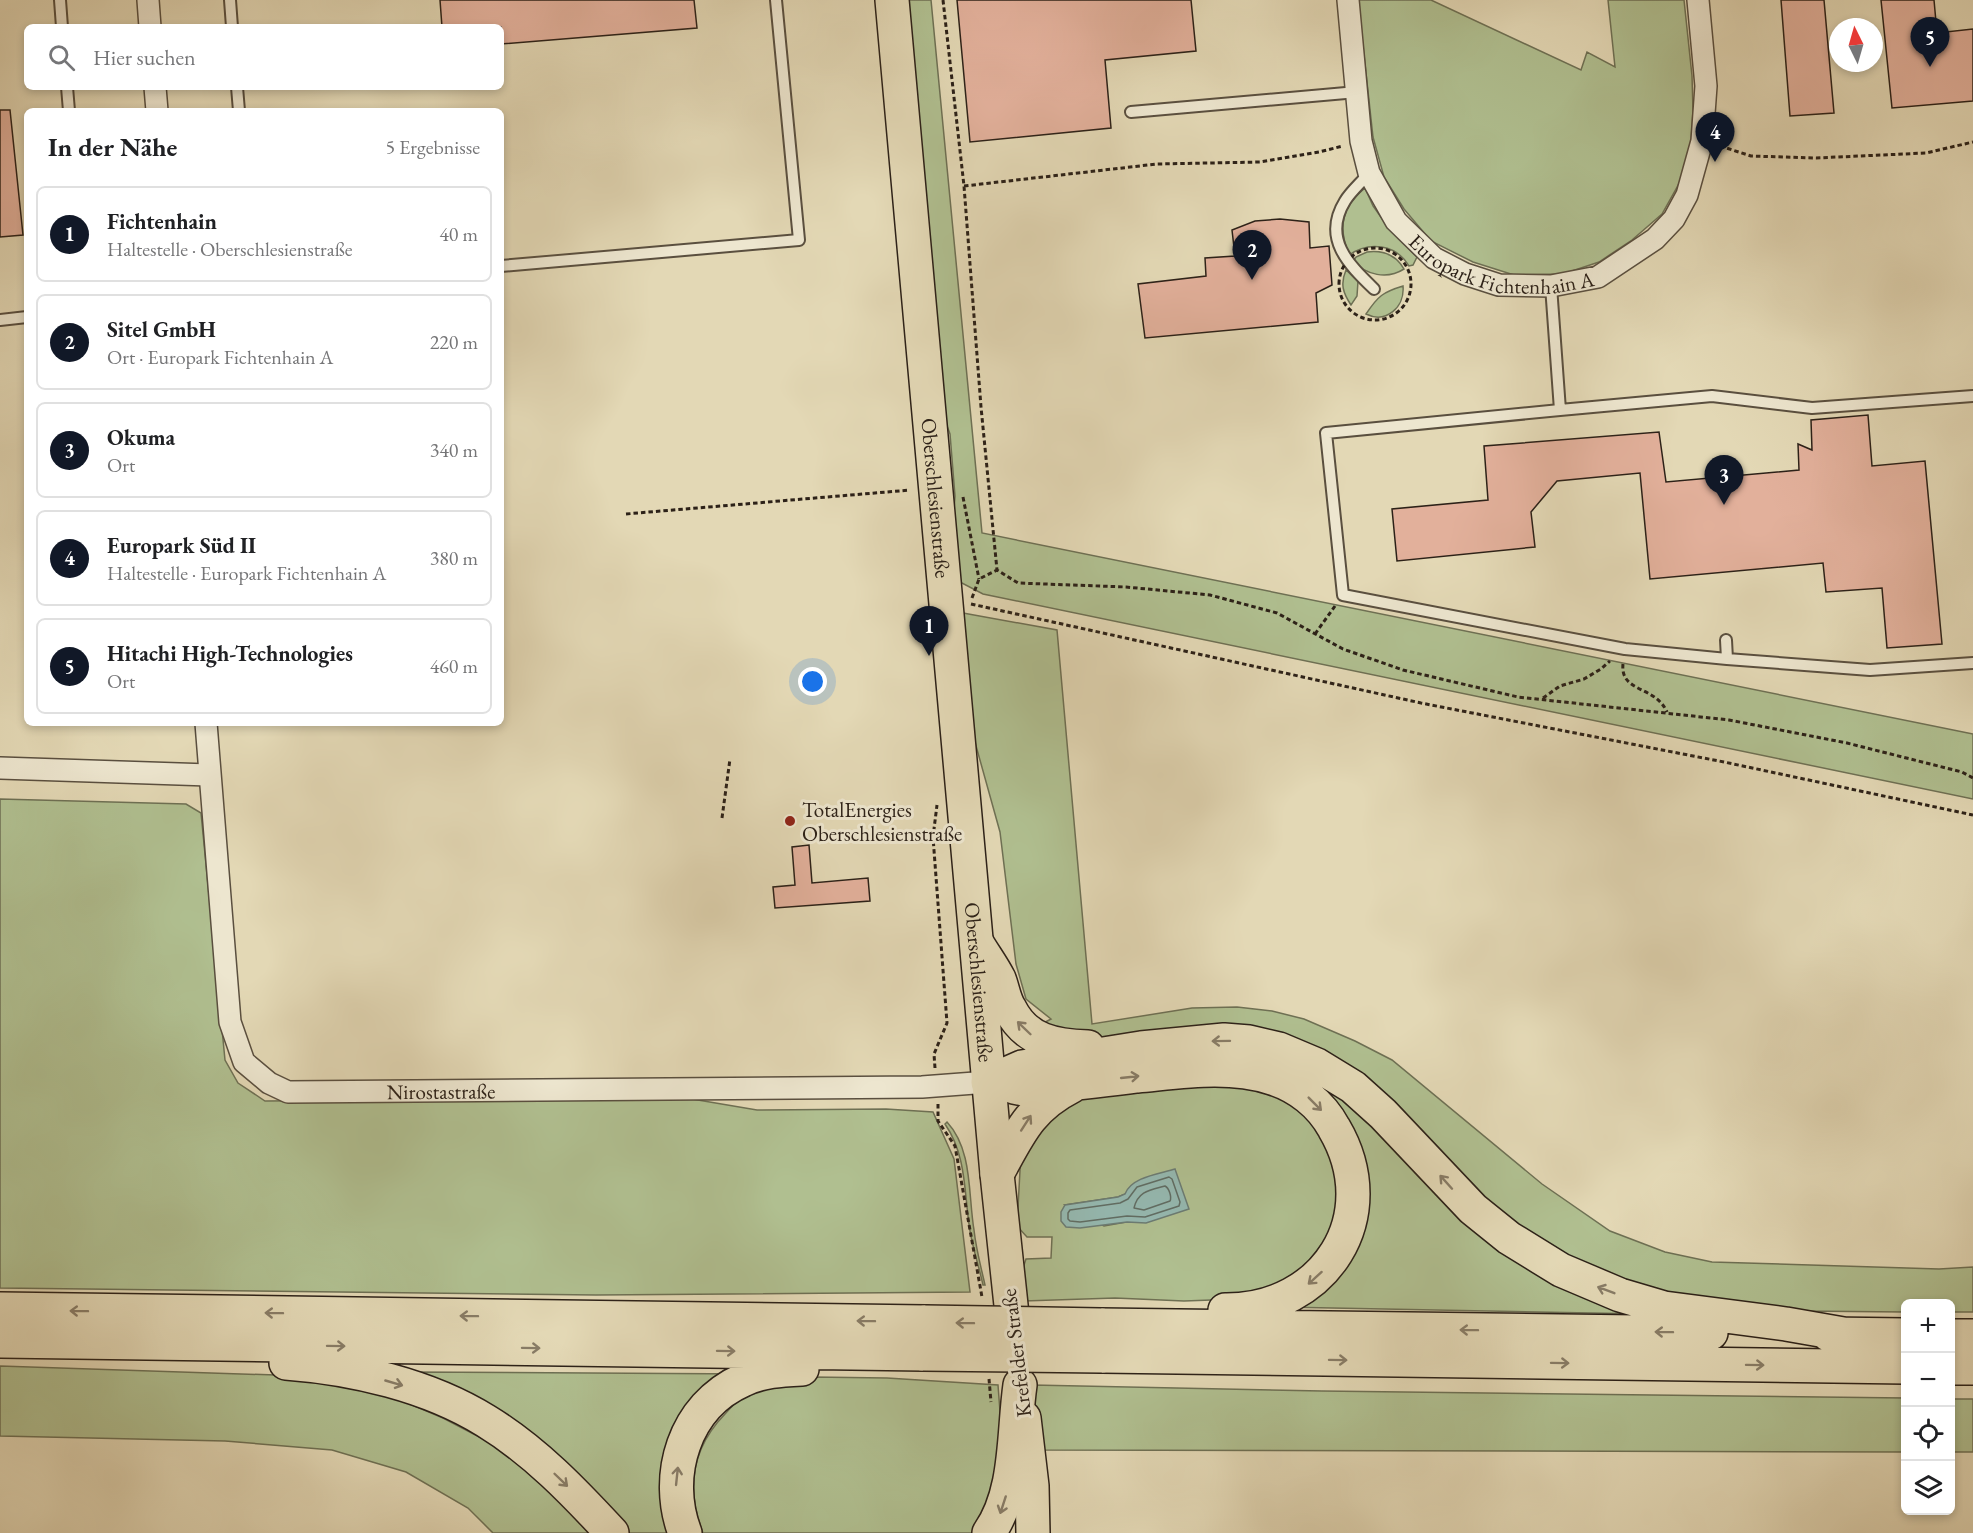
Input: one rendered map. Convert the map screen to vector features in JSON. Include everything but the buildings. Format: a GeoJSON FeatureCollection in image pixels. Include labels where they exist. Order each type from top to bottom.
{"type":"FeatureCollection","features":[{"type":"Feature","properties":{"kind":"main road","name":"Oberschlesienstraße"},"geometry":{"type":"LineString","coordinates":[[892,0],[997,1174]]}},
{"type":"Feature","properties":{"kind":"main road"},"geometry":{"type":"LineString","coordinates":[[977,943],[999,980],[1010,1010],[1032,1035],[1054,1044],[1069,1046],[1141,1048]]}},
{"type":"Feature","properties":{"kind":"main road"},"geometry":{"type":"LineString","coordinates":[[988,1082],[1022,1067],[1141,1048],[1224,1040],[1256,1043],[1290,1053],[1317,1065],[1353,1088],[1383,1114],[1473,1209],[1509,1238],[1560,1270],[1635,1301],[1664,1308],[1849,1335]]}},
{"type":"Feature","properties":{"kind":"main road"},"geometry":{"type":"LineString","coordinates":[[685,1533],[676,1497],[680,1452],[698,1418],[712,1400],[726,1389],[750,1377],[786,1370],[922,1362],[1100,1340],[1231,1310],[1258,1307],[1293,1294],[1318,1276],[1340,1246],[1351,1213],[1353,1179],[1346,1150],[1326,1115],[1306,1095],[1272,1078],[1249,1072],[1215,1070],[1024,1089],[988,1082]]}},
{"type":"Feature","properties":{"kind":"main road"},"geometry":{"type":"LineString","coordinates":[[997,1174],[1031,1116],[1053,1097],[1079,1083]]}},
{"type":"Feature","properties":{"kind":"main road","name":"Krefelder Straße"},"geometry":{"type":"LineString","coordinates":[[997,1174],[1032,1486],[1033,1533]]}},
{"type":"Feature","properties":{"kind":"main road"},"geometry":{"type":"LineString","coordinates":[[0,1309],[925,1322],[994,1313],[1100,1340],[1280,1359],[1901,1367]]}},
{"type":"Feature","properties":{"kind":"main road"},"geometry":{"type":"LineString","coordinates":[[1100,1340],[1901,1335]]}},
{"type":"Feature","properties":{"kind":"main road"},"geometry":{"type":"LineString","coordinates":[[1955,1336],[1973,1336]]}},
{"type":"Feature","properties":{"kind":"main road"},"geometry":{"type":"LineString","coordinates":[[0,1341],[922,1362]]}},
{"type":"Feature","properties":{"kind":"main road"},"geometry":{"type":"LineString","coordinates":[[109,1343],[157,1358],[279,1362],[328,1368],[378,1379],[438,1397],[486,1421],[532,1454],[612,1533]]}},
{"type":"Feature","properties":{"kind":"main road"},"geometry":{"type":"LineString","coordinates":[[1955,1368],[1973,1368]]}},
{"type":"Feature","properties":{"kind":"main road"},"geometry":{"type":"LineString","coordinates":[[989,1533],[999,1517],[1007,1492],[1020,1385]]}},
{"type":"Feature","properties":{"kind":"street"},"geometry":{"type":"LineString","coordinates":[[148,0],[150,24]]}},
{"type":"Feature","properties":{"kind":"street","name":"Europark Fichtenhain A"},"geometry":{"type":"LineString","coordinates":[[1348,0],[1361,141],[1369,173],[1396,221],[1434,258],[1465,274],[1499,285],[1551,286],[1598,277],[1655,239],[1674,219],[1688,195],[1702,141],[1706,86],[1698,0]]}},
{"type":"Feature","properties":{"kind":"street"},"geometry":{"type":"LineString","coordinates":[[155,90],[157,108]]}},
{"type":"Feature","properties":{"kind":"street","name":"Nirostastraße"},"geometry":{"type":"LineString","coordinates":[[206,726],[230,1022],[244,1062],[269,1083],[288,1092],[407,1093],[937,1086],[988,1082]]}},
{"type":"Feature","properties":{"kind":"street"},"geometry":{"type":"LineString","coordinates":[[0,768],[209,775]]}},
{"type":"Feature","properties":{"kind":"lane"},"geometry":{"type":"LineString","coordinates":[[60,0],[62,24]]}},
{"type":"Feature","properties":{"kind":"lane"},"geometry":{"type":"LineString","coordinates":[[230,0],[232,24]]}},
{"type":"Feature","properties":{"kind":"lane"},"geometry":{"type":"LineString","coordinates":[[504,266],[799,240],[776,0]]}},
{"type":"Feature","properties":{"kind":"lane"},"geometry":{"type":"LineString","coordinates":[[67,90],[69,108]]}},
{"type":"Feature","properties":{"kind":"lane"},"geometry":{"type":"LineString","coordinates":[[237,90],[239,108]]}},
{"type":"Feature","properties":{"kind":"lane"},"geometry":{"type":"LineString","coordinates":[[1131,112],[1357,92]]}},
{"type":"Feature","properties":{"kind":"lane"},"geometry":{"type":"LineString","coordinates":[[1369,173],[1344,201],[1336,224],[1339,248],[1352,268],[1374,289]]}},
{"type":"Feature","properties":{"kind":"lane"},"geometry":{"type":"LineString","coordinates":[[1551,286],[1560,410]]}},
{"type":"Feature","properties":{"kind":"lane"},"geometry":{"type":"LineString","coordinates":[[0,320],[24,317]]}},
{"type":"Feature","properties":{"kind":"lane"},"geometry":{"type":"LineString","coordinates":[[1973,396],[1812,408],[1712,396],[1326,433],[1343,595],[1625,649],[1870,670],[1973,663]]}},
{"type":"Feature","properties":{"kind":"lane"},"geometry":{"type":"LineString","coordinates":[[1726,640],[1727,659]]}},
{"type":"Feature","properties":{"kind":"path"},"geometry":{"type":"LineString","coordinates":[[943,0],[964,186],[981,407],[998,570]]}},
{"type":"Feature","properties":{"kind":"path"},"geometry":{"type":"LineString","coordinates":[[964,186],[1157,164],[1260,162],[1319,153],[1361,141]]}},
{"type":"Feature","properties":{"kind":"path"},"geometry":{"type":"LineString","coordinates":[[1702,141],[1751,156],[1816,158],[1926,153],[1973,142]]}},
{"type":"Feature","properties":{"kind":"path"},"geometry":{"type":"LineString","coordinates":[[626,514],[914,489]]}},
{"type":"Feature","properties":{"kind":"path"},"geometry":{"type":"LineString","coordinates":[[962,494],[979,579],[970,604],[1421,703],[1724,762],[1973,815]]}},
{"type":"Feature","properties":{"kind":"path"},"geometry":{"type":"LineString","coordinates":[[979,579],[998,570]]}},
{"type":"Feature","properties":{"kind":"path"},"geometry":{"type":"LineString","coordinates":[[998,570],[1018,583],[1126,587],[1210,595],[1277,613],[1343,649],[1403,669],[1518,697],[1729,720],[1847,743],[1962,772],[1973,778]]}},
{"type":"Feature","properties":{"kind":"path"},"geometry":{"type":"LineString","coordinates":[[1315,634],[1343,595]]}},
{"type":"Feature","properties":{"kind":"path"},"geometry":{"type":"LineString","coordinates":[[1542,699],[1560,687],[1584,679],[1602,669],[1625,649]]}},
{"type":"Feature","properties":{"kind":"path"},"geometry":{"type":"LineString","coordinates":[[1625,649],[1622,670],[1625,680],[1636,688],[1658,697],[1668,713]]}},
{"type":"Feature","properties":{"kind":"path"},"geometry":{"type":"LineString","coordinates":[[722,818],[730,759]]}},
{"type":"Feature","properties":{"kind":"path"},"geometry":{"type":"LineString","coordinates":[[937,802],[933,837],[947,1023],[934,1054],[938,1121],[955,1146],[994,1313]]}},
{"type":"Feature","properties":{"kind":"path"},"geometry":{"type":"LineString","coordinates":[[988,1373],[992,1408]]}},
{"type":"Feature","properties":{"kind":"green space"},"geometry":{"type":"Polygon","coordinates":[[[904,0],[931,0],[982,533],[1973,734],[1973,799],[983,594],[958,581],[951,550],[955,496],[950,434],[938,402],[904,0]]]}},
{"type":"Feature","properties":{"kind":"green space"},"geometry":{"type":"Polygon","coordinates":[[[1358,0],[1431,0],[1581,70],[1587,52],[1615,67],[1608,0],[1684,0],[1692,76],[1691,142],[1681,180],[1662,214],[1632,240],[1599,262],[1563,274],[1514,275],[1473,262],[1431,241],[1404,209],[1384,177],[1373,137],[1358,0]]]}},
{"type":"Feature","properties":{"kind":"green space"},"geometry":{"type":"Polygon","coordinates":[[[1365,188],[1373,206],[1390,230],[1417,257],[1413,265],[1409,266],[1397,253],[1382,247],[1365,248],[1349,255],[1343,236],[1344,218],[1346,210],[1365,188]]]}},
{"type":"Feature","properties":{"kind":"green space"},"geometry":{"type":"Polygon","coordinates":[[[1367,252],[1388,254],[1404,269],[1384,275],[1370,273],[1353,261],[1367,252]]]}},
{"type":"Feature","properties":{"kind":"green space"},"geometry":{"type":"Polygon","coordinates":[[[1346,270],[1358,281],[1357,296],[1351,305],[1343,288],[1346,270]]]}},
{"type":"Feature","properties":{"kind":"green space"},"geometry":{"type":"Polygon","coordinates":[[[1403,286],[1401,301],[1393,312],[1380,317],[1366,314],[1381,296],[1403,286]]]}},
{"type":"Feature","properties":{"kind":"green space"},"geometry":{"type":"Polygon","coordinates":[[[963,613],[1057,630],[1092,1024],[1192,1008],[1237,1007],[1272,1011],[1304,1019],[1392,1060],[1542,1184],[1610,1231],[1665,1252],[1712,1262],[1939,1269],[1973,1267],[1973,1312],[1955,1312],[1955,1299],[1901,1299],[1901,1312],[1798,1311],[1727,1305],[1619,1282],[1511,1225],[1374,1091],[1081,1042],[1036,1027],[1051,1019],[1026,999],[1016,964],[1000,832],[973,735],[963,613]]]}},
{"type":"Feature","properties":{"kind":"green space"},"geometry":{"type":"Polygon","coordinates":[[[0,799],[186,804],[201,813],[225,1060],[238,1083],[265,1101],[686,1098],[757,1110],[886,1109],[933,1112],[954,1159],[970,1292],[596,1295],[0,1288],[0,799]]]}},
{"type":"Feature","properties":{"kind":"green space"},"geometry":{"type":"Polygon","coordinates":[[[1248,1083],[1299,1104],[1323,1133],[1340,1189],[1336,1226],[1297,1276],[1239,1299],[1184,1301],[1115,1298],[1024,1301],[1022,1271],[1026,1259],[1051,1258],[1052,1237],[1027,1237],[1017,1226],[1021,1152],[1047,1112],[1094,1093],[1248,1083]],[[1125,1194],[1065,1205],[1104,1226],[1127,1222],[1125,1194]]]}},
{"type":"Feature","properties":{"kind":"green space"},"geometry":{"type":"Polygon","coordinates":[[[1326,1084],[1466,1211],[1645,1314],[1281,1307],[1359,1201],[1299,1085],[1326,1084]]]}},
{"type":"Feature","properties":{"kind":"green space"},"geometry":{"type":"Polygon","coordinates":[[[947,1122],[955,1133],[965,1159],[975,1237],[985,1285],[983,1285],[971,1238],[961,1162],[945,1124],[947,1122]]]}},
{"type":"Feature","properties":{"kind":"green space"},"geometry":{"type":"Polygon","coordinates":[[[0,1366],[305,1376],[372,1388],[443,1418],[487,1441],[517,1462],[595,1533],[493,1533],[468,1508],[406,1472],[332,1450],[225,1441],[0,1436],[0,1366]]]}},
{"type":"Feature","properties":{"kind":"green space"},"geometry":{"type":"Polygon","coordinates":[[[406,1372],[751,1374],[694,1405],[680,1533],[622,1533],[406,1372]]]}},
{"type":"Feature","properties":{"kind":"green space"},"geometry":{"type":"Polygon","coordinates":[[[812,1377],[887,1378],[998,1385],[1003,1452],[979,1533],[703,1533],[695,1501],[695,1470],[705,1441],[714,1427],[736,1403],[752,1391],[812,1377]]]}},
{"type":"Feature","properties":{"kind":"green space"},"geometry":{"type":"Polygon","coordinates":[[[1032,1385],[1901,1398],[1901,1452],[1041,1450],[1032,1385]]]}},
{"type":"Feature","properties":{"kind":"green space"},"geometry":{"type":"Polygon","coordinates":[[[1955,1399],[1973,1399],[1973,1452],[1955,1452],[1955,1399]]]}},
{"type":"Feature","properties":{"kind":"water"},"geometry":{"type":"Polygon","coordinates":[[[1175,1169],[1189,1209],[1146,1223],[1127,1222],[1080,1228],[1066,1227],[1061,1221],[1061,1212],[1065,1205],[1118,1197],[1125,1194],[1128,1188],[1139,1180],[1175,1169]]]}},
{"type":"Feature","properties":{"kind":"place","name":"Hitachi High-Technologies"},"geometry":{"type":"Point","coordinates":[1930,67]}},
{"type":"Feature","properties":{"kind":"place","name":"Europark Süd II"},"geometry":{"type":"Point","coordinates":[1715,162]}},
{"type":"Feature","properties":{"kind":"place","name":"Sitel GmbH"},"geometry":{"type":"Point","coordinates":[1252,280]}},
{"type":"Feature","properties":{"kind":"place","name":"Okuma"},"geometry":{"type":"Point","coordinates":[1724,505]}},
{"type":"Feature","properties":{"kind":"place","name":"Fichtenhain"},"geometry":{"type":"Point","coordinates":[929,656]}},
{"type":"Feature","properties":{"kind":"place","name":"TotalEnergies Oberschlesienstraße"},"geometry":{"type":"Point","coordinates":[790,821]}}]}
